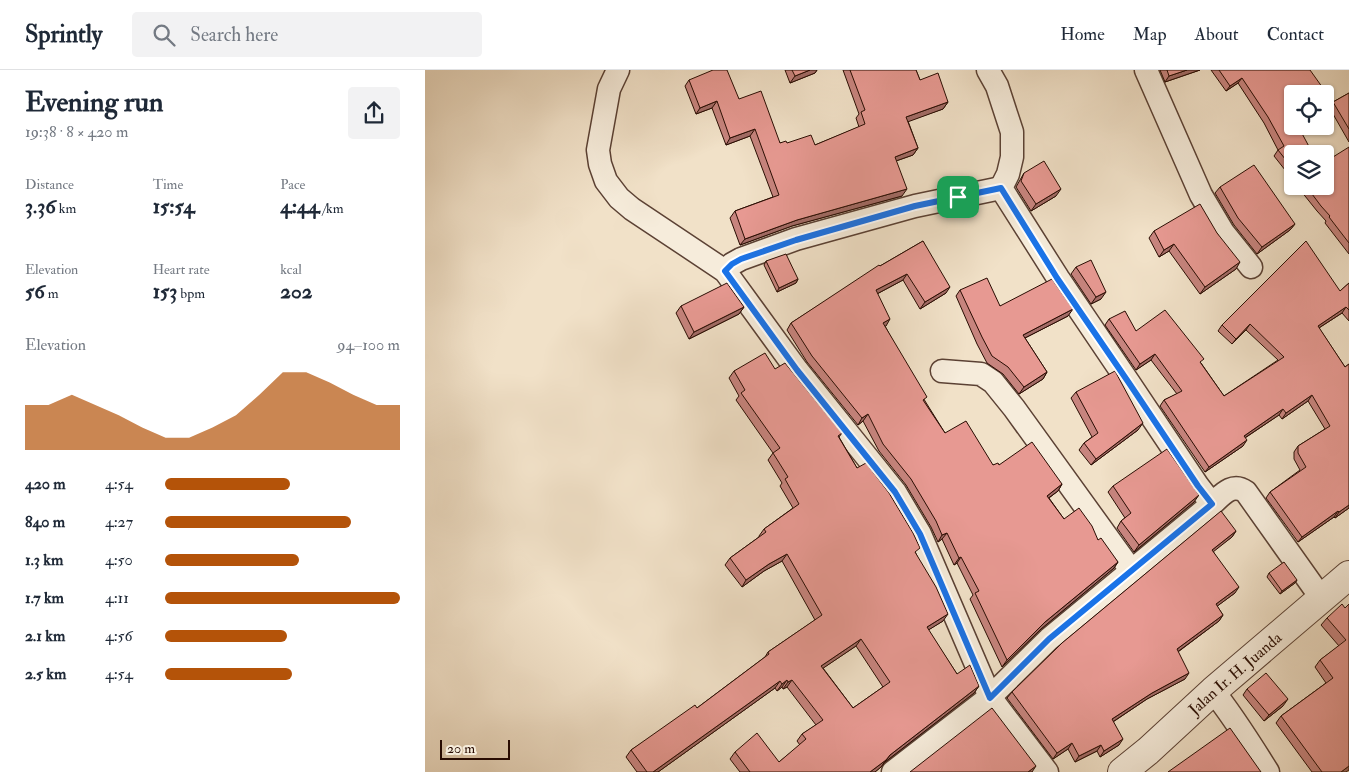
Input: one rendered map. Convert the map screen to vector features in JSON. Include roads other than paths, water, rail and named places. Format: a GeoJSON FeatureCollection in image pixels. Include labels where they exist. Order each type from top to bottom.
{"type":"FeatureCollection","features":[{"type":"Feature","properties":{"kind":"street"},"geometry":{"type":"LineString","coordinates":[[618,70],[609,89],[598,150],[600,164],[607,181],[619,198],[632,209],[725,271],[797,370],[895,492],[920,534],[990,698],[1047,772]]}},
{"type":"Feature","properties":{"kind":"street"},"geometry":{"type":"LineString","coordinates":[[988,70],[997,86],[1012,132],[1012,157],[1008,174],[1001,188]]}},
{"type":"Feature","properties":{"kind":"street"},"geometry":{"type":"LineString","coordinates":[[1147,70],[1201,195],[1223,232],[1251,268]]}},
{"type":"Feature","properties":{"kind":"street"},"geometry":{"type":"LineString","coordinates":[[725,271],[741,259],[796,240],[915,206],[1001,188]]}},
{"type":"Feature","properties":{"kind":"street"},"geometry":{"type":"LineString","coordinates":[[1001,188],[1057,278],[1212,504]]}},
{"type":"Feature","properties":{"kind":"street"},"geometry":{"type":"LineString","coordinates":[[942,371],[981,374],[993,382],[1014,408],[1131,570]]}},
{"type":"Feature","properties":{"kind":"street"},"geometry":{"type":"LineString","coordinates":[[893,772],[990,698],[1049,639],[1226,491],[1235,487],[1240,487],[1245,492],[1322,599]]}},
{"type":"Feature","properties":{"kind":"street","name":"Jalan Ir. H. Juanda"},"geometry":{"type":"LineString","coordinates":[[1122,772],[1349,575]]}},
{"type":"Feature","properties":{"kind":"street"},"geometry":{"type":"LineString","coordinates":[[1209,696],[1225,724],[1243,734],[1268,772]]}}]}
